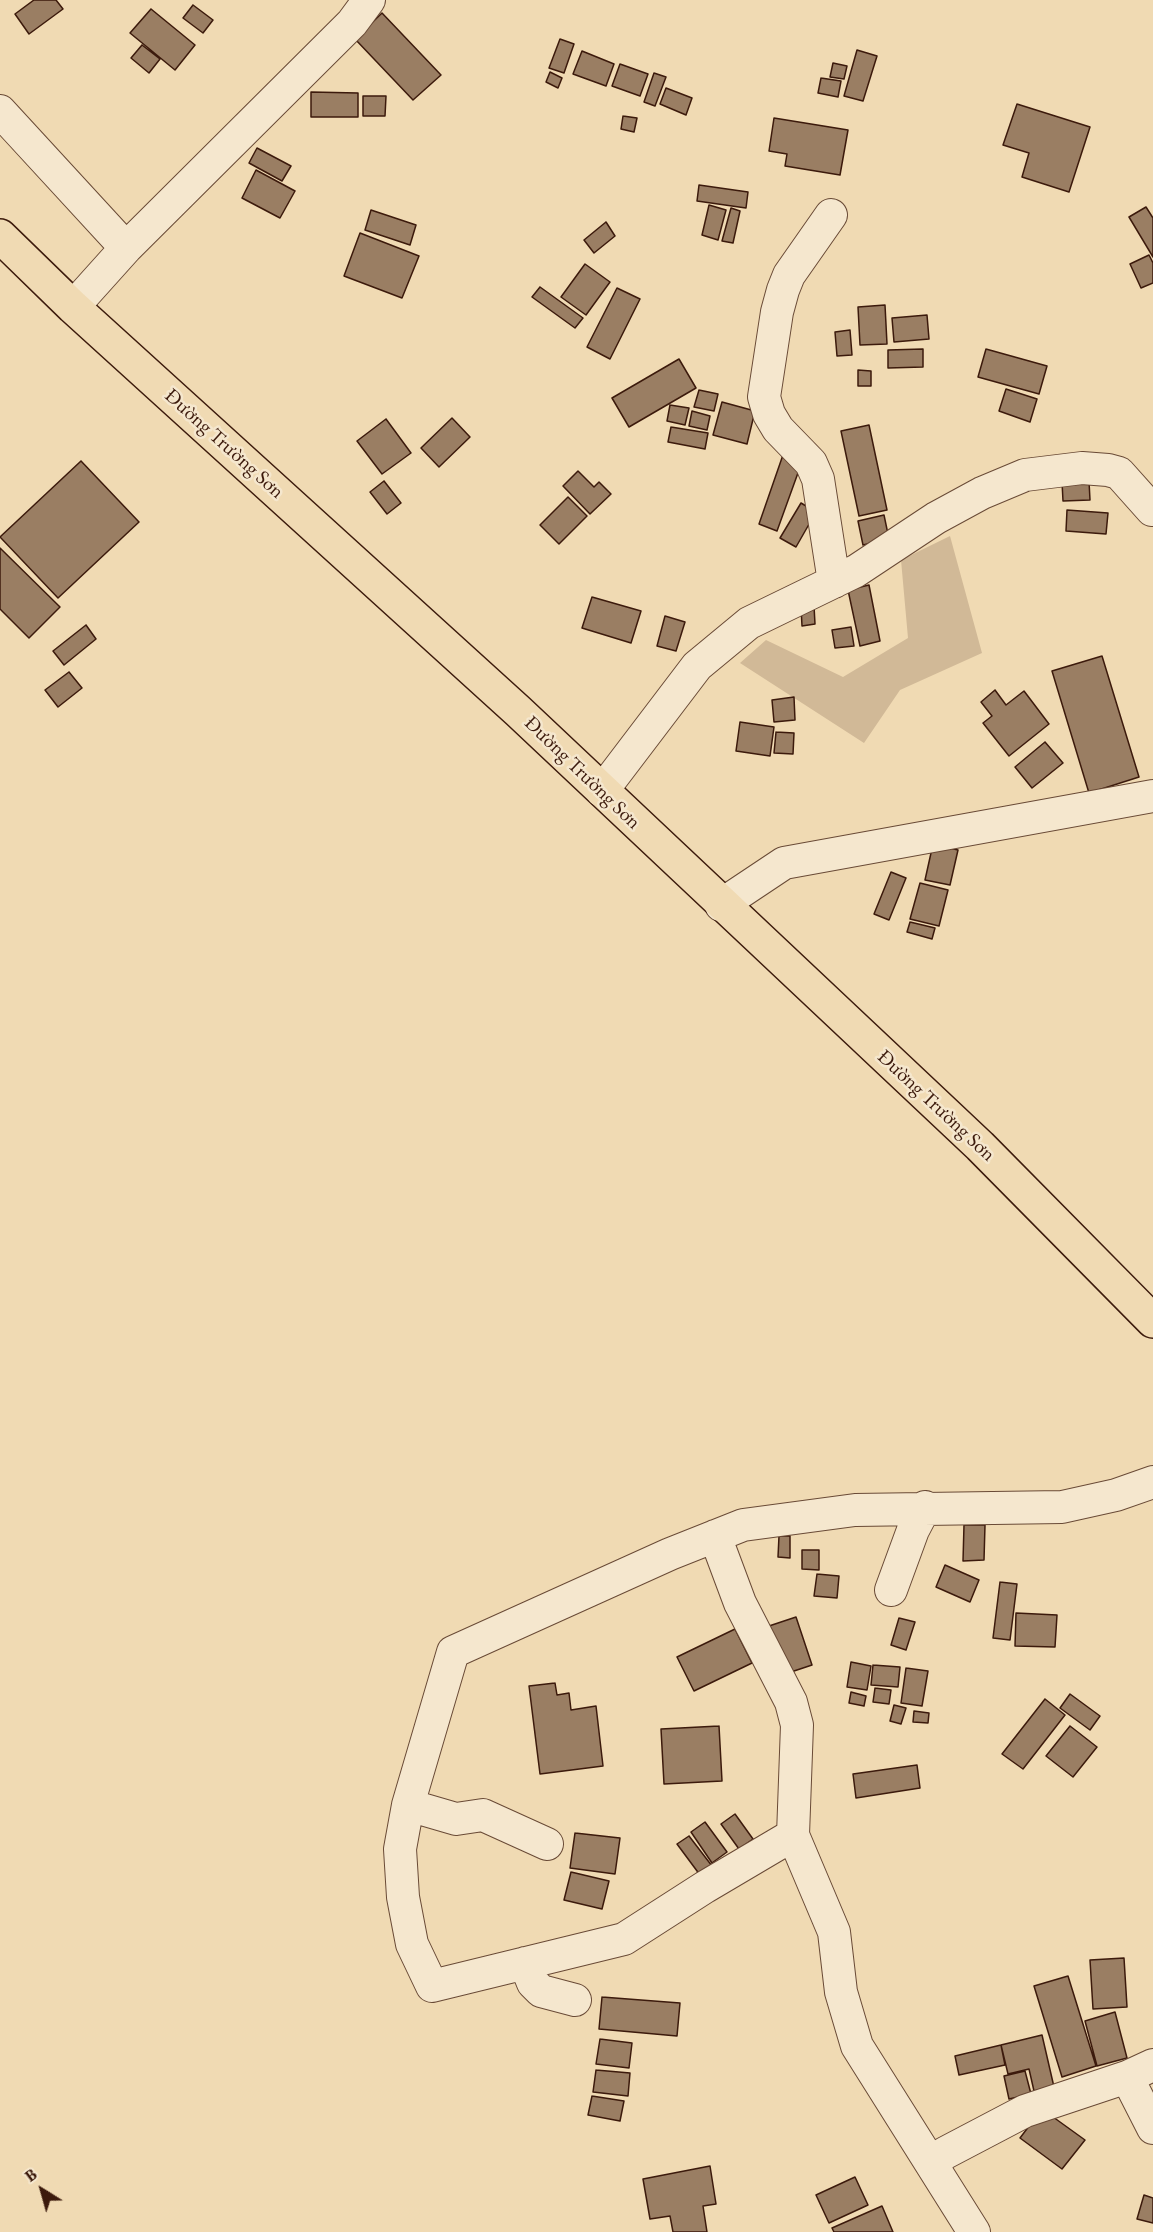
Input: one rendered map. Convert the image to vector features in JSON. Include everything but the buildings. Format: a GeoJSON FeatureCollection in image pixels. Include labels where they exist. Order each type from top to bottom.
{"type":"FeatureCollection","features":[{"type":"Feature","properties":{"kind":"highway","name":"Đường Trường Sơn"},"geometry":{"type":"LineString","coordinates":[[0,236],[73,307],[602,791],[980,1146],[1153,1321]]}},
{"type":"Feature","properties":{"kind":"street"},"geometry":{"type":"LineString","coordinates":[[73,307],[126,248],[352,23],[369,0]]}},
{"type":"Feature","properties":{"kind":"street"},"geometry":{"type":"LineString","coordinates":[[0,111],[126,248]]}},
{"type":"Feature","properties":{"kind":"street"},"geometry":{"type":"LineString","coordinates":[[831,215],[789,274],[783,290],[777,312],[764,397],[769,414],[778,429],[811,463],[818,479],[834,582]]}},
{"type":"Feature","properties":{"kind":"street"},"geometry":{"type":"LineString","coordinates":[[602,791],[697,666],[749,623],[856,571],[936,518],[981,493],[1025,475],[1082,468],[1108,470],[1119,473],[1153,511]]}},
{"type":"Feature","properties":{"kind":"street"},"geometry":{"type":"LineString","coordinates":[[721,905],[784,863],[1153,796]]}},
{"type":"Feature","properties":{"kind":"street"},"geometry":{"type":"LineString","coordinates":[[793,1835],[705,1887],[624,1939],[432,1986],[412,1944],[403,1897],[400,1849],[408,1805],[453,1652],[742,1525],[855,1510],[925,1507],[1062,1507],[1116,1495],[1153,1482]]}},
{"type":"Feature","properties":{"kind":"street"},"geometry":{"type":"LineString","coordinates":[[891,1590],[913,1530],[925,1507]]}},
{"type":"Feature","properties":{"kind":"street"},"geometry":{"type":"LineString","coordinates":[[715,1536],[740,1603],[791,1702],[797,1725],[793,1835],[834,1932],[841,1992],[857,2046],[974,2232]]}},
{"type":"Feature","properties":{"kind":"street"},"geometry":{"type":"LineString","coordinates":[[408,1805],[456,1819],[483,1815],[546,1844]]}},
{"type":"Feature","properties":{"kind":"street"},"geometry":{"type":"LineString","coordinates":[[525,1963],[533,1983],[542,1991],[575,2000]]}},
{"type":"Feature","properties":{"kind":"street"},"geometry":{"type":"LineString","coordinates":[[932,2163],[945,2153],[1025,2111],[1140,2071],[1153,2128]]}},
{"type":"Feature","properties":{"kind":"shaded area"},"geometry":{"type":"Polygon","coordinates":[[[950,536],[982,653],[900,690],[864,743],[740,663],[766,640],[843,677],[908,638],[901,560],[950,536]]]}}]}
